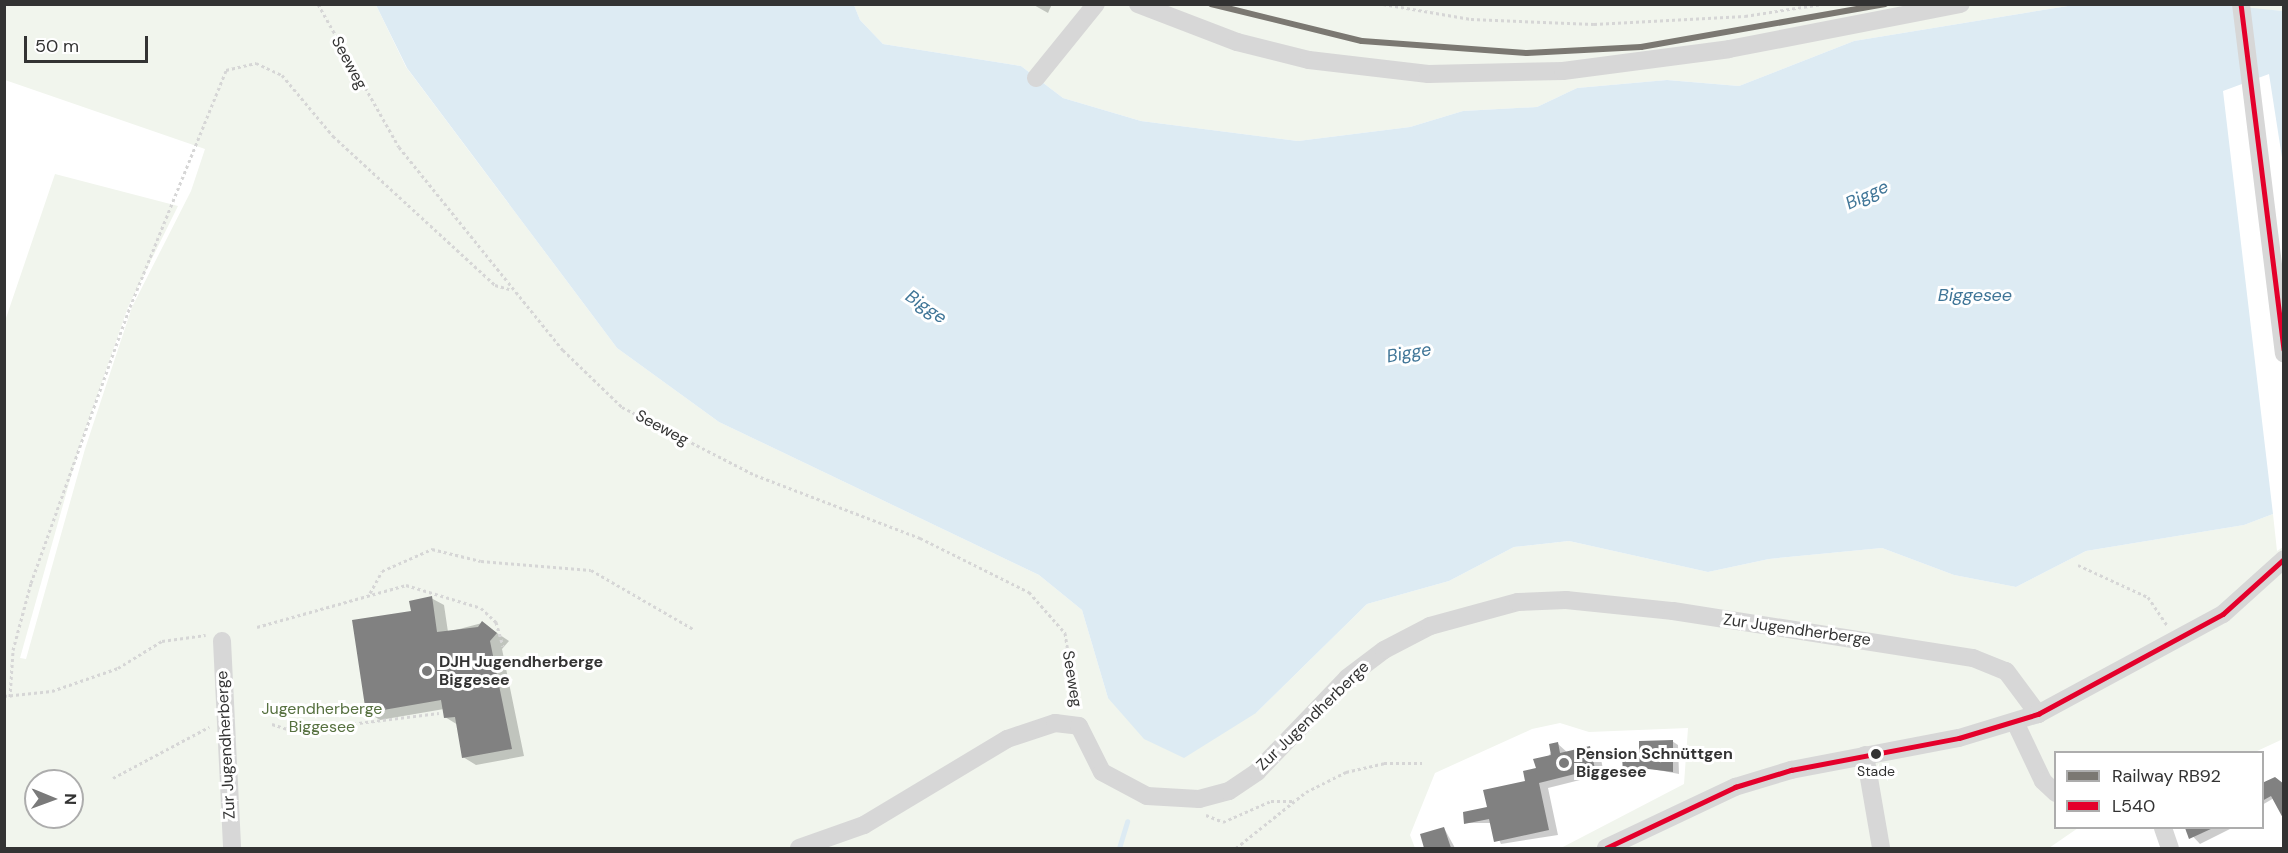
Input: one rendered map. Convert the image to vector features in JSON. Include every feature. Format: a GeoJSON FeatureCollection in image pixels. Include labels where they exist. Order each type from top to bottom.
{"type":"FeatureCollection","features":[{"type":"Feature","properties":{"kind":"street"},"geometry":{"type":"LineString","coordinates":[[1036,78],[1096,4]]}},
{"type":"Feature","properties":{"kind":"street"},"geometry":{"type":"LineString","coordinates":[[1138,4],[1237,42],[1309,60],[1428,74],[1563,71],[1729,49],[1961,4]]}},
{"type":"Feature","properties":{"kind":"street"},"geometry":{"type":"LineString","coordinates":[[2241,4],[2248,87],[2283,353]]}},
{"type":"Feature","properties":{"kind":"street"},"geometry":{"type":"LineString","coordinates":[[1606,849],[1735,787],[2015,722],[2038,714],[2176,643],[2243,600],[2283,559]]}},
{"type":"Feature","properties":{"kind":"street","name":"Zur Jugendherberge"},"geometry":{"type":"LineString","coordinates":[[1079,726],[1102,772],[1124,786],[1147,796],[1199,799],[1229,791],[1257,772],[1347,678],[1384,650],[1430,626],[1518,602],[1566,600],[1673,611],[1952,653],[2006,671],[2038,714]]}},
{"type":"Feature","properties":{"kind":"street","name":"Zur Jugendherberge"},"geometry":{"type":"LineString","coordinates":[[222,641],[222,721],[231,849]]}},
{"type":"Feature","properties":{"kind":"street"},"geometry":{"type":"LineString","coordinates":[[2015,722],[2043,781],[2054,792]]}},
{"type":"Feature","properties":{"kind":"street"},"geometry":{"type":"LineString","coordinates":[[799,849],[864,825],[1007,739],[1055,723],[1079,726]]}},
{"type":"Feature","properties":{"kind":"street"},"geometry":{"type":"LineString","coordinates":[[1865,755],[1881,849]]}},
{"type":"Feature","properties":{"kind":"street"},"geometry":{"type":"LineString","coordinates":[[2163,829],[2170,849]]}},
{"type":"Feature","properties":{"kind":"path","name":"Seeweg"},"geometry":{"type":"LineString","coordinates":[[318,4],[399,147],[511,290],[563,350],[622,407],[754,475],[920,538],[1029,592],[1065,633],[1079,726]]}},
{"type":"Feature","properties":{"kind":"path"},"geometry":{"type":"LineString","coordinates":[[1383,4],[1471,19],[1594,24],[1745,16],[1822,4]]}},
{"type":"Feature","properties":{"kind":"path"},"geometry":{"type":"LineString","coordinates":[[10,697],[13,650],[42,552],[130,307],[226,70],[256,63],[282,75],[333,135],[495,285],[511,290]]}},
{"type":"Feature","properties":{"kind":"path"},"geometry":{"type":"LineString","coordinates":[[370,593],[382,571],[432,549],[481,561],[591,570],[693,629]]}},
{"type":"Feature","properties":{"kind":"path"},"geometry":{"type":"LineString","coordinates":[[2078,565],[2148,597],[2176,643]]}},
{"type":"Feature","properties":{"kind":"path"},"geometry":{"type":"LineString","coordinates":[[257,627],[370,593],[406,585],[481,608],[496,622],[503,646]]}},
{"type":"Feature","properties":{"kind":"path"},"geometry":{"type":"LineString","coordinates":[[4,696],[52,692],[118,668],[162,641],[185,634],[222,641]]}},
{"type":"Feature","properties":{"kind":"path"},"geometry":{"type":"LineString","coordinates":[[272,724],[294,731],[438,713]]}},
{"type":"Feature","properties":{"kind":"path"},"geometry":{"type":"LineString","coordinates":[[113,778],[222,721]]}},
{"type":"Feature","properties":{"kind":"path"},"geometry":{"type":"LineString","coordinates":[[1236,849],[1294,801],[1346,772],[1384,763],[1422,763]]}},
{"type":"Feature","properties":{"kind":"path"},"geometry":{"type":"LineString","coordinates":[[1199,799],[1203,814],[1223,822],[1271,801],[1294,801]]}},
{"type":"Feature","properties":{"kind":"green space","name":"Jugendherberge Biggesee"},"geometry":{"type":"Polygon","coordinates":[[[5,5],[376,5],[406,67],[617,348],[719,422],[1039,575],[1082,610],[1108,698],[1256,713],[1367,604],[1449,581],[1514,547],[1569,541],[1708,572],[1769,559],[1882,548],[1954,575],[2016,587],[2086,551],[2244,525],[2273,514],[2277,551],[2283,547],[2283,739],[2257,751],[2054,751],[2054,829],[2077,829],[2049,848],[1561,848],[1684,784],[1688,728],[1589,732],[1560,723],[1532,729],[1435,773],[1410,835],[1415,848],[5,848],[5,321],[55,174],[178,206],[128,307],[79,448],[20,658],[26,659],[85,449],[132,307],[191,191],[205,149],[5,80],[5,5]]]}},
{"type":"Feature","properties":{"kind":"green space"},"geometry":{"type":"Polygon","coordinates":[[[854,5],[2074,5],[1854,41],[1739,86],[1667,80],[1577,88],[1537,107],[1463,111],[1410,127],[1298,141],[1141,121],[1063,98],[1021,66],[883,44],[860,20],[854,5]]]}},
{"type":"Feature","properties":{"kind":"green space"},"geometry":{"type":"Polygon","coordinates":[[[2211,5],[2283,5],[2283,11],[2218,7],[2211,5]]]}},
{"type":"Feature","properties":{"kind":"water","name":"Biggesee"},"geometry":{"type":"Polygon","coordinates":[[[2211,4],[2283,11],[2283,164],[2269,74],[2223,91],[2273,514],[2244,525],[2086,551],[2016,587],[1954,575],[1882,548],[1769,559],[1708,572],[1569,541],[1514,547],[1449,581],[1367,604],[1256,713],[1184,758],[1144,739],[1108,698],[1082,610],[1039,575],[719,422],[617,348],[407,68],[376,5],[854,5],[860,20],[883,44],[1021,66],[1063,98],[1141,121],[1298,141],[1410,127],[1463,111],[1537,107],[1577,88],[1667,80],[1739,86],[1854,41],[2074,5],[2211,4]]]}},
{"type":"Feature","properties":{"kind":"building","name":"DJH Jugendherberge Biggesee"},"geometry":{"type":"Polygon","coordinates":[[[432,596],[437,632],[478,627],[482,621],[497,633],[490,641],[512,749],[462,758],[455,717],[444,718],[441,700],[366,713],[352,620],[411,611],[409,601],[432,596]]]}},
{"type":"Feature","properties":{"kind":"building"},"geometry":{"type":"Polygon","coordinates":[[[1673,740],[1673,772],[1640,768],[1640,773],[1623,773],[1622,756],[1639,756],[1639,741],[1673,740]]]}},
{"type":"Feature","properties":{"kind":"building"},"geometry":{"type":"Polygon","coordinates":[[[1558,742],[1560,753],[1590,746],[1595,769],[1539,783],[1549,830],[1494,842],[1489,819],[1464,824],[1463,812],[1487,807],[1483,790],[1525,781],[1523,771],[1536,768],[1533,759],[1551,755],[1549,744],[1558,742]]]}},
{"type":"Feature","properties":{"kind":"building"},"geometry":{"type":"Polygon","coordinates":[[[2275,777],[2284,784],[2284,820],[2271,796],[2264,800],[2264,782],[2275,777]]]}},
{"type":"Feature","properties":{"kind":"building"},"geometry":{"type":"Polygon","coordinates":[[[1444,827],[1451,848],[1424,848],[1420,834],[1444,827]]]}},
{"type":"Feature","properties":{"kind":"building"},"geometry":{"type":"Polygon","coordinates":[[[2185,829],[2211,829],[2189,839],[2185,829]]]}},
{"type":"Feature","properties":{"kind":"waterway"},"geometry":{"type":"LineString","coordinates":[[1119,848],[1127,821]]}},
{"type":"Feature","properties":{"kind":"rail line","name":"RB92"},"geometry":{"type":"LineString","coordinates":[[1211,4],[1362,41],[1527,53],[1641,47],[1885,4]]}},
{"type":"Feature","properties":{"kind":"transit line","name":"L540"},"geometry":{"type":"LineString","coordinates":[[2241,4],[2284,349]]}},
{"type":"Feature","properties":{"kind":"transit line","name":"L540"},"geometry":{"type":"LineString","coordinates":[[1606,848],[1735,787],[1791,770],[1959,738],[2038,714],[2223,614],[2284,559]]}},
{"type":"Feature","properties":{"kind":"place","name":"DJH Jugendherberge Biggesee"},"geometry":{"type":"Point","coordinates":[427,671]}},
{"type":"Feature","properties":{"kind":"place","name":"Stade"},"geometry":{"type":"Point","coordinates":[1876,754]}},
{"type":"Feature","properties":{"kind":"place","name":"Pension Schnüttgen Biggesee"},"geometry":{"type":"Point","coordinates":[1564,763]}},
{"type":"Feature","properties":{"kind":"water label","name":"Bigge"},"geometry":{"type":"Point","coordinates":[1867,195]}},
{"type":"Feature","properties":{"kind":"water label","name":"Bigge"},"geometry":{"type":"Point","coordinates":[926,307]}},
{"type":"Feature","properties":{"kind":"water label","name":"Bigge"},"geometry":{"type":"Point","coordinates":[1409,353]}}]}
